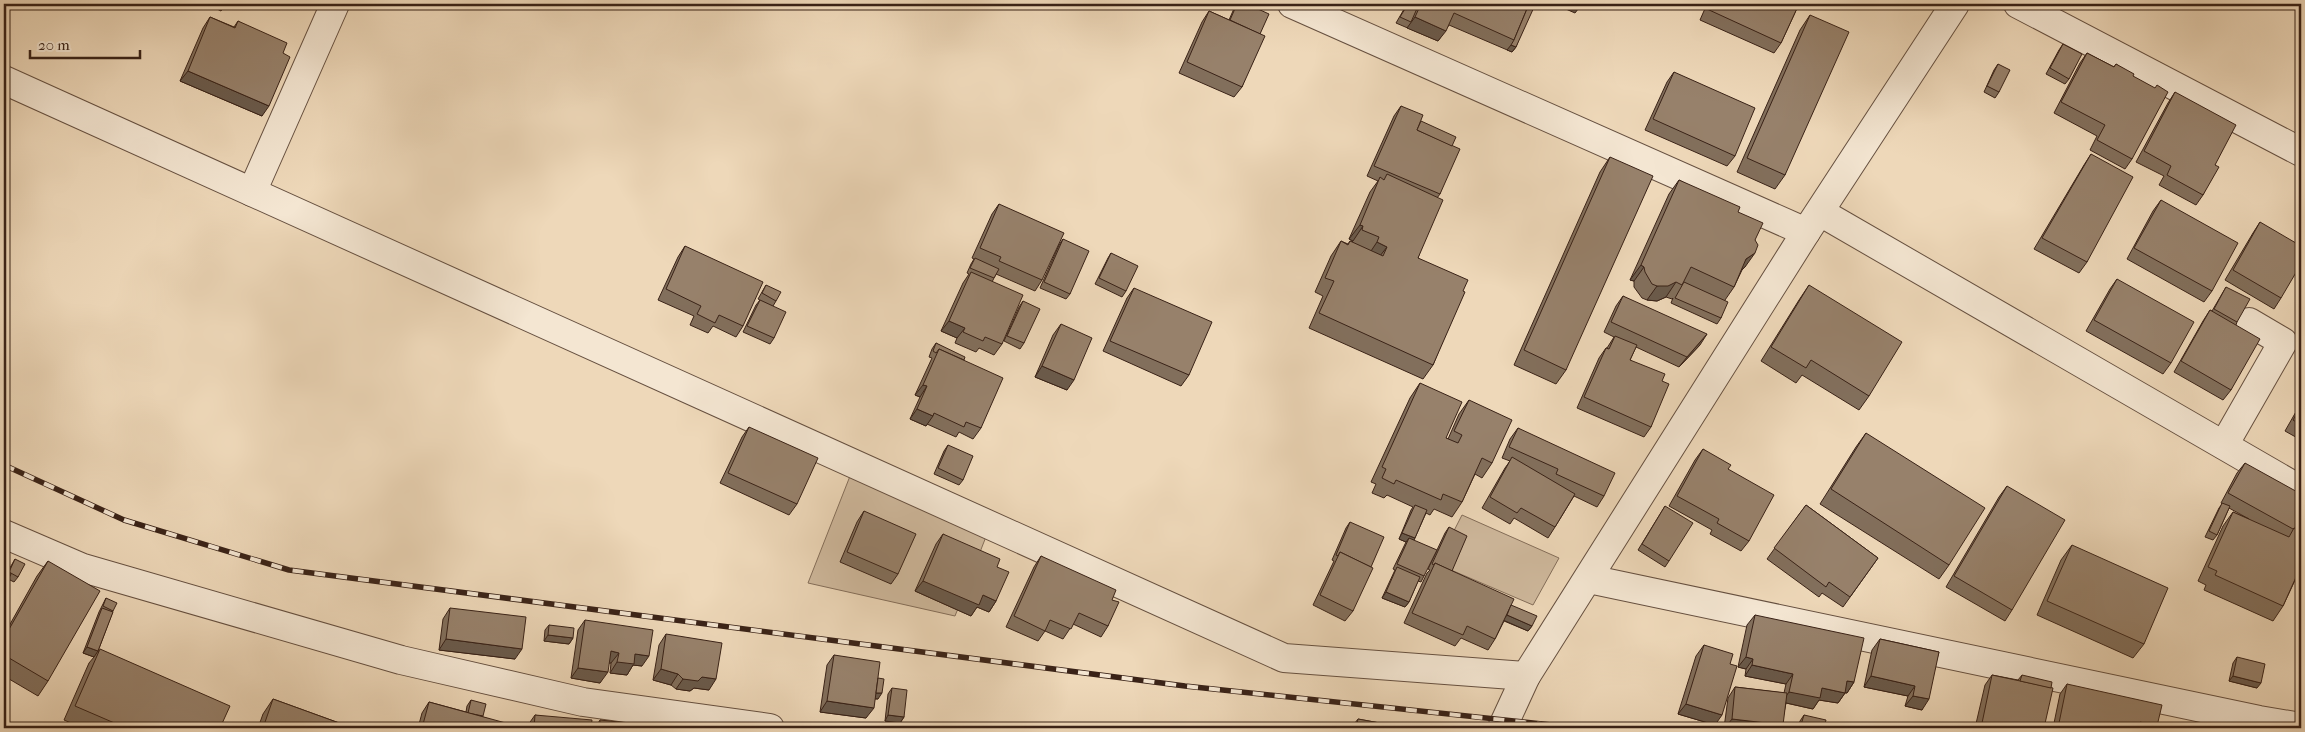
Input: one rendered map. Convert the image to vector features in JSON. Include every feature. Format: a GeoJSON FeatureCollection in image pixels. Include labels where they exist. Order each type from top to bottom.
{"type":"FeatureCollection","features":[{"type":"Feature","properties":{"kind":"street"},"geometry":{"type":"LineString","coordinates":[[252,192],[335,4]]}},
{"type":"Feature","properties":{"kind":"street"},"geometry":{"type":"LineString","coordinates":[[1292,4],[1813,222],[2093,372],[2301,490]]}},
{"type":"Feature","properties":{"kind":"street"},"geometry":{"type":"LineString","coordinates":[[1502,728],[1526,676],[1813,222],[1955,4]]}},
{"type":"Feature","properties":{"kind":"street"},"geometry":{"type":"LineString","coordinates":[[2018,4],[2301,152]]}},
{"type":"Feature","properties":{"kind":"street"},"geometry":{"type":"LineString","coordinates":[[4,80],[1284,658],[1526,676]]}},
{"type":"Feature","properties":{"kind":"street"},"geometry":{"type":"LineString","coordinates":[[2224,445],[2283,342],[2249,322]]}},
{"type":"Feature","properties":{"kind":"street"},"geometry":{"type":"LineString","coordinates":[[4,534],[82,568],[401,660],[583,702],[759,728]]}},
{"type":"Feature","properties":{"kind":"street"},"geometry":{"type":"LineString","coordinates":[[1589,579],[2259,720],[2301,727]]}},
{"type":"Feature","properties":{"kind":"shaded area"},"geometry":{"type":"Polygon","coordinates":[[[852,471],[989,529],[955,616],[808,583],[852,471]]]}},
{"type":"Feature","properties":{"kind":"shaded area"},"geometry":{"type":"Polygon","coordinates":[[[1462,515],[1559,558],[1533,605],[1437,564],[1462,515]]]}},
{"type":"Feature","properties":{"kind":"building"},"geometry":{"type":"Polygon","coordinates":[[[1237,4],[1247,4],[1269,14],[1260,34],[1230,20],[1237,4]]]}},
{"type":"Feature","properties":{"kind":"building"},"geometry":{"type":"Polygon","coordinates":[[[1408,4],[1419,4],[1411,22],[1400,17],[1408,4]]]}},
{"type":"Feature","properties":{"kind":"building"},"geometry":{"type":"Polygon","coordinates":[[[1421,4],[1529,4],[1514,40],[1454,13],[1446,31],[1415,17],[1421,4]]]}},
{"type":"Feature","properties":{"kind":"building"},"geometry":{"type":"Polygon","coordinates":[[[1529,4],[1535,5],[1516,47],[1511,45],[1529,4]]]}},
{"type":"Feature","properties":{"kind":"building"},"geometry":{"type":"Polygon","coordinates":[[[1709,4],[1799,4],[1781,43],[1707,9],[1709,4]]]}},
{"type":"Feature","properties":{"kind":"building"},"geometry":{"type":"Polygon","coordinates":[[[1209,11],[1265,36],[1242,87],[1187,62],[1209,11]]]}},
{"type":"Feature","properties":{"kind":"building"},"geometry":{"type":"Polygon","coordinates":[[[1810,15],[1849,32],[1785,175],[1747,158],[1810,15]]]}},
{"type":"Feature","properties":{"kind":"building"},"geometry":{"type":"Polygon","coordinates":[[[210,17],[235,28],[238,21],[287,43],[283,53],[290,57],[269,106],[188,71],[210,17]]]}},
{"type":"Feature","properties":{"kind":"building"},"geometry":{"type":"Polygon","coordinates":[[[2063,44],[2082,54],[2069,79],[2050,68],[2063,44]]]}},
{"type":"Feature","properties":{"kind":"building"},"geometry":{"type":"Polygon","coordinates":[[[2087,53],[2114,67],[2116,64],[2155,88],[2157,85],[2168,92],[2132,159],[2097,140],[2105,125],[2061,102],[2087,53]]]}},
{"type":"Feature","properties":{"kind":"building"},"geometry":{"type":"Polygon","coordinates":[[[1998,64],[2010,70],[1999,92],[1987,86],[1998,64]]]}},
{"type":"Feature","properties":{"kind":"building"},"geometry":{"type":"Polygon","coordinates":[[[1674,72],[1755,108],[1735,156],[1653,119],[1674,72]]]}},
{"type":"Feature","properties":{"kind":"building"},"geometry":{"type":"Polygon","coordinates":[[[2175,92],[2236,125],[2215,165],[2219,167],[2203,195],[2167,175],[2171,166],[2144,151],[2175,92]]]}},
{"type":"Feature","properties":{"kind":"building"},"geometry":{"type":"Polygon","coordinates":[[[1401,106],[1423,115],[1417,130],[1460,149],[1440,194],[1374,166],[1401,106]]]}},
{"type":"Feature","properties":{"kind":"building"},"geometry":{"type":"Polygon","coordinates":[[[1421,121],[1456,137],[1452,146],[1417,130],[1421,121]]]}},
{"type":"Feature","properties":{"kind":"building"},"geometry":{"type":"Polygon","coordinates":[[[2091,154],[2133,177],[2087,262],[2042,238],[2091,154]]]}},
{"type":"Feature","properties":{"kind":"building"},"geometry":{"type":"Polygon","coordinates":[[[1610,157],[1653,176],[1566,370],[1524,350],[1610,157]]]}},
{"type":"Feature","properties":{"kind":"building"},"geometry":{"type":"Polygon","coordinates":[[[1387,174],[1443,200],[1418,258],[1468,280],[1463,291],[1465,292],[1433,365],[1319,313],[1334,281],[1325,278],[1341,241],[1348,245],[1350,241],[1383,256],[1387,247],[1377,242],[1379,237],[1362,230],[1363,226],[1360,225],[1380,177],[1384,180],[1387,174]]]}},
{"type":"Feature","properties":{"kind":"building"},"geometry":{"type":"Polygon","coordinates":[[[1679,180],[1740,207],[1738,212],[1763,223],[1755,240],[1758,245],[1755,253],[1746,259],[1734,287],[1691,267],[1682,285],[1676,282],[1668,286],[1657,286],[1652,284],[1644,267],[1641,265],[1679,180]]]}},
{"type":"Feature","properties":{"kind":"building"},"geometry":{"type":"Polygon","coordinates":[[[2161,200],[2238,243],[2212,291],[2134,248],[2161,200]]]}},
{"type":"Feature","properties":{"kind":"building"},"geometry":{"type":"Polygon","coordinates":[[[999,204],[1064,233],[1042,280],[999,261],[1001,257],[980,248],[999,204]]]}},
{"type":"Feature","properties":{"kind":"building"},"geometry":{"type":"Polygon","coordinates":[[[2260,222],[2301,246],[2301,264],[2281,298],[2233,270],[2260,222]]]}},
{"type":"Feature","properties":{"kind":"building"},"geometry":{"type":"Polygon","coordinates":[[[1063,239],[1089,251],[1070,294],[1044,282],[1063,239]]]}},
{"type":"Feature","properties":{"kind":"building"},"geometry":{"type":"Polygon","coordinates":[[[685,246],[763,282],[743,326],[719,315],[715,323],[697,314],[701,306],[666,289],[685,246]]]}},
{"type":"Feature","properties":{"kind":"building"},"geometry":{"type":"Polygon","coordinates":[[[1111,253],[1138,266],[1126,291],[1099,278],[1111,253]]]}},
{"type":"Feature","properties":{"kind":"building"},"geometry":{"type":"Polygon","coordinates":[[[975,258],[999,269],[994,278],[970,268],[975,258]]]}},
{"type":"Feature","properties":{"kind":"building"},"geometry":{"type":"Polygon","coordinates":[[[971,272],[1023,295],[1002,344],[985,337],[983,341],[963,332],[965,328],[949,321],[971,272]]]}},
{"type":"Feature","properties":{"kind":"building"},"geometry":{"type":"Polygon","coordinates":[[[2117,279],[2194,322],[2171,363],[2094,320],[2117,279]]]}},
{"type":"Feature","properties":{"kind":"building"},"geometry":{"type":"Polygon","coordinates":[[[1684,282],[1728,302],[1721,318],[1675,298],[1684,282]]]}},
{"type":"Feature","properties":{"kind":"building"},"geometry":{"type":"Polygon","coordinates":[[[766,285],[781,292],[776,301],[762,293],[766,285]]]}},
{"type":"Feature","properties":{"kind":"building"},"geometry":{"type":"Polygon","coordinates":[[[1809,285],[1902,342],[1869,396],[1811,360],[1806,368],[1771,347],[1809,285]]]}},
{"type":"Feature","properties":{"kind":"building"},"geometry":{"type":"Polygon","coordinates":[[[2226,287],[2250,299],[2237,322],[2214,309],[2226,287]]]}},
{"type":"Feature","properties":{"kind":"building"},"geometry":{"type":"Polygon","coordinates":[[[1134,288],[1212,322],[1189,375],[1110,341],[1134,288]]]}},
{"type":"Feature","properties":{"kind":"building"},"geometry":{"type":"Polygon","coordinates":[[[1623,296],[1707,334],[1687,357],[1611,322],[1623,296]]]}},
{"type":"Feature","properties":{"kind":"building"},"geometry":{"type":"Polygon","coordinates":[[[760,300],[786,312],[774,338],[747,326],[760,300]]]}},
{"type":"Feature","properties":{"kind":"building"},"geometry":{"type":"Polygon","coordinates":[[[1023,301],[1040,309],[1024,343],[1007,336],[1023,301]]]}},
{"type":"Feature","properties":{"kind":"building"},"geometry":{"type":"Polygon","coordinates":[[[2210,310],[2260,339],[2231,390],[2181,361],[2210,310]]]}},
{"type":"Feature","properties":{"kind":"building"},"geometry":{"type":"Polygon","coordinates":[[[1061,324],[1092,338],[1074,380],[1042,366],[1061,324]]]}},
{"type":"Feature","properties":{"kind":"building"},"geometry":{"type":"Polygon","coordinates":[[[1615,336],[1637,345],[1630,360],[1665,374],[1662,381],[1669,384],[1651,427],[1584,397],[1606,348],[1609,349],[1615,336]]]}},
{"type":"Feature","properties":{"kind":"building"},"geometry":{"type":"Polygon","coordinates":[[[936,343],[965,357],[964,360],[939,349],[936,353],[933,351],[936,343]]]}},
{"type":"Feature","properties":{"kind":"building"},"geometry":{"type":"Polygon","coordinates":[[[939,349],[1003,378],[981,428],[966,422],[964,427],[934,413],[933,416],[917,409],[927,386],[923,385],[939,349]]]}},
{"type":"Feature","properties":{"kind":"building"},"geometry":{"type":"Polygon","coordinates":[[[1420,383],[1462,402],[1446,438],[1458,443],[1462,435],[1454,431],[1469,400],[1512,420],[1492,463],[1482,458],[1462,502],[1443,494],[1441,500],[1396,480],[1394,484],[1382,478],[1386,469],[1382,467],[1420,383]]]}},
{"type":"Feature","properties":{"kind":"building"},"geometry":{"type":"Polygon","coordinates":[[[2301,406],[2301,425],[2293,420],[2301,406]]]}},
{"type":"Feature","properties":{"kind":"building"},"geometry":{"type":"Polygon","coordinates":[[[749,427],[818,458],[797,504],[728,473],[749,427]]]}},
{"type":"Feature","properties":{"kind":"building"},"geometry":{"type":"Polygon","coordinates":[[[1518,428],[1615,473],[1604,496],[1556,474],[1558,469],[1509,447],[1518,428]]]}},
{"type":"Feature","properties":{"kind":"building"},"geometry":{"type":"Polygon","coordinates":[[[1866,433],[1985,508],[1949,565],[1831,489],[1866,433]]]}},
{"type":"Feature","properties":{"kind":"building"},"geometry":{"type":"Polygon","coordinates":[[[948,445],[973,456],[963,480],[938,468],[948,445]]]}},
{"type":"Feature","properties":{"kind":"building"},"geometry":{"type":"Polygon","coordinates":[[[1703,449],[1731,465],[1728,469],[1774,495],[1749,541],[1717,523],[1719,519],[1677,496],[1703,449]]]}},
{"type":"Feature","properties":{"kind":"building"},"geometry":{"type":"Polygon","coordinates":[[[1512,457],[1575,494],[1555,527],[1521,508],[1517,513],[1490,497],[1512,457]]]}},
{"type":"Feature","properties":{"kind":"building"},"geometry":{"type":"Polygon","coordinates":[[[2245,463],[2301,494],[2301,519],[2296,529],[2228,493],[2245,463]]]}},
{"type":"Feature","properties":{"kind":"building"},"geometry":{"type":"Polygon","coordinates":[[[2007,486],[2065,520],[2012,610],[1954,576],[2007,486]]]}},
{"type":"Feature","properties":{"kind":"building"},"geometry":{"type":"Polygon","coordinates":[[[2222,503],[2230,506],[2217,535],[2209,531],[2222,503]]]}},
{"type":"Feature","properties":{"kind":"building"},"geometry":{"type":"Polygon","coordinates":[[[1415,505],[1427,510],[1415,538],[1402,533],[1415,505]]]}},
{"type":"Feature","properties":{"kind":"building"},"geometry":{"type":"Polygon","coordinates":[[[1806,505],[1878,558],[1850,597],[1829,582],[1826,587],[1774,548],[1806,505]]]}},
{"type":"Feature","properties":{"kind":"building"},"geometry":{"type":"Polygon","coordinates":[[[1665,506],[1693,523],[1669,561],[1642,544],[1665,506]]]}},
{"type":"Feature","properties":{"kind":"building"},"geometry":{"type":"Polygon","coordinates":[[[864,511],[916,534],[898,574],[847,552],[864,511]]]}},
{"type":"Feature","properties":{"kind":"building"},"geometry":{"type":"Polygon","coordinates":[[[2233,512],[2289,537],[2294,528],[2301,531],[2301,566],[2283,606],[2215,575],[2217,571],[2208,567],[2233,512]]]}},
{"type":"Feature","properties":{"kind":"building"},"geometry":{"type":"Polygon","coordinates":[[[1350,522],[1384,537],[1371,567],[1340,552],[1338,556],[1336,555],[1350,522]]]}},
{"type":"Feature","properties":{"kind":"building"},"geometry":{"type":"Polygon","coordinates":[[[1449,527],[1467,536],[1452,571],[1435,563],[1434,565],[1432,564],[1449,527]]]}},
{"type":"Feature","properties":{"kind":"building"},"geometry":{"type":"Polygon","coordinates":[[[943,534],[1000,559],[997,567],[1009,572],[996,601],[983,595],[979,605],[923,581],[943,534]]]}},
{"type":"Feature","properties":{"kind":"building"},"geometry":{"type":"Polygon","coordinates":[[[1409,538],[1437,550],[1424,576],[1397,564],[1409,538]]]}},
{"type":"Feature","properties":{"kind":"building"},"geometry":{"type":"Polygon","coordinates":[[[2072,545],[2168,588],[2144,644],[2047,601],[2072,545]]]}},
{"type":"Feature","properties":{"kind":"building"},"geometry":{"type":"Polygon","coordinates":[[[1340,552],[1373,568],[1353,611],[1320,595],[1340,552]]]}},
{"type":"Feature","properties":{"kind":"building"},"geometry":{"type":"Polygon","coordinates":[[[1041,556],[1116,590],[1112,600],[1119,602],[1108,626],[1079,613],[1071,629],[1050,620],[1045,631],[1014,616],[1041,556]]]}},
{"type":"Feature","properties":{"kind":"building"},"geometry":{"type":"Polygon","coordinates":[[[15,559],[25,564],[18,577],[9,572],[15,559]]]}},
{"type":"Feature","properties":{"kind":"building"},"geometry":{"type":"Polygon","coordinates":[[[48,561],[100,591],[48,681],[4,655],[4,638],[48,561]]]}},
{"type":"Feature","properties":{"kind":"building"},"geometry":{"type":"Polygon","coordinates":[[[1435,563],[1514,599],[1495,639],[1467,626],[1463,635],[1412,613],[1435,563]]]}},
{"type":"Feature","properties":{"kind":"building"},"geometry":{"type":"Polygon","coordinates":[[[1397,567],[1420,577],[1409,602],[1386,592],[1397,567]]]}},
{"type":"Feature","properties":{"kind":"building"},"geometry":{"type":"Polygon","coordinates":[[[4,571],[11,574],[4,588],[4,571]]]}},
{"type":"Feature","properties":{"kind":"building"},"geometry":{"type":"Polygon","coordinates":[[[106,598],[117,603],[113,611],[103,606],[106,598]]]}},
{"type":"Feature","properties":{"kind":"building"},"geometry":{"type":"Polygon","coordinates":[[[1511,605],[1537,616],[1532,626],[1507,615],[1511,605]]]}},
{"type":"Feature","properties":{"kind":"building"},"geometry":{"type":"Polygon","coordinates":[[[102,608],[113,612],[98,651],[87,647],[102,608]]]}},
{"type":"Feature","properties":{"kind":"building"},"geometry":{"type":"Polygon","coordinates":[[[450,608],[526,617],[522,649],[446,639],[450,608]]]}},
{"type":"Feature","properties":{"kind":"building"},"geometry":{"type":"Polygon","coordinates":[[[1755,615],[1864,638],[1854,682],[1847,681],[1845,693],[1822,688],[1820,698],[1789,692],[1793,674],[1752,665],[1753,659],[1746,657],[1755,615]]]}},
{"type":"Feature","properties":{"kind":"building"},"geometry":{"type":"Polygon","coordinates":[[[585,620],[653,630],[649,656],[635,654],[634,664],[617,662],[619,653],[611,651],[608,672],[578,668],[585,620]]]}},
{"type":"Feature","properties":{"kind":"building"},"geometry":{"type":"Polygon","coordinates":[[[549,625],[574,628],[573,638],[548,635],[549,625]]]}},
{"type":"Feature","properties":{"kind":"building"},"geometry":{"type":"Polygon","coordinates":[[[666,634],[722,643],[716,679],[702,677],[698,681],[683,679],[678,674],[661,669],[666,634]]]}},
{"type":"Feature","properties":{"kind":"building"},"geometry":{"type":"Polygon","coordinates":[[[1880,639],[1939,652],[1929,699],[1913,696],[1915,686],[1871,676],[1880,639]]]}},
{"type":"Feature","properties":{"kind":"building"},"geometry":{"type":"Polygon","coordinates":[[[1704,645],[1733,654],[1730,664],[1737,666],[1722,715],[1686,704],[1704,645]]]}},
{"type":"Feature","properties":{"kind":"building"},"geometry":{"type":"Polygon","coordinates":[[[100,649],[230,706],[220,728],[126,728],[75,706],[100,649]]]}},
{"type":"Feature","properties":{"kind":"building"},"geometry":{"type":"Polygon","coordinates":[[[834,655],[880,662],[874,708],[827,701],[834,655]]]}},
{"type":"Feature","properties":{"kind":"building"},"geometry":{"type":"Polygon","coordinates":[[[2237,657],[2265,664],[2261,683],[2233,676],[2237,657]]]}},
{"type":"Feature","properties":{"kind":"building"},"geometry":{"type":"Polygon","coordinates":[[[1992,675],[2053,688],[2044,728],[1981,728],[1992,675]]]}},
{"type":"Feature","properties":{"kind":"building"},"geometry":{"type":"Polygon","coordinates":[[[2022,675],[2052,682],[2051,688],[2020,681],[2022,675]]]}},
{"type":"Feature","properties":{"kind":"building"},"geometry":{"type":"Polygon","coordinates":[[[878,678],[884,679],[882,693],[876,693],[878,678]]]}},
{"type":"Feature","properties":{"kind":"building"},"geometry":{"type":"Polygon","coordinates":[[[2067,684],[2162,705],[2157,726],[2140,722],[2138,728],[2082,728],[2059,723],[2067,684]]]}},
{"type":"Feature","properties":{"kind":"building"},"geometry":{"type":"Polygon","coordinates":[[[1735,687],[1787,693],[1783,725],[1732,719],[1735,687]]]}},
{"type":"Feature","properties":{"kind":"building"},"geometry":{"type":"Polygon","coordinates":[[[892,688],[907,690],[904,717],[888,715],[892,688]]]}},
{"type":"Feature","properties":{"kind":"building"},"geometry":{"type":"Polygon","coordinates":[[[273,699],[353,728],[263,728],[273,699]]]}},
{"type":"Feature","properties":{"kind":"building"},"geometry":{"type":"Polygon","coordinates":[[[471,700],[486,704],[483,716],[468,713],[471,700]]]}},
{"type":"Feature","properties":{"kind":"building"},"geometry":{"type":"Polygon","coordinates":[[[429,702],[513,725],[512,728],[422,728],[429,702]]]}},
{"type":"Feature","properties":{"kind":"building"},"geometry":{"type":"Polygon","coordinates":[[[535,715],[592,720],[591,728],[534,728],[535,715]]]}},
{"type":"Feature","properties":{"kind":"building"},"geometry":{"type":"Polygon","coordinates":[[[1804,715],[1826,720],[1824,728],[1800,728],[1804,715]]]}},
{"type":"Feature","properties":{"kind":"building"},"geometry":{"type":"Polygon","coordinates":[[[1358,719],[1407,728],[1356,728],[1358,719]]]}},
{"type":"Feature","properties":{"kind":"building"},"geometry":{"type":"Polygon","coordinates":[[[600,720],[656,726],[656,728],[600,728],[600,720]]]}},
{"type":"Feature","properties":{"kind":"railway"},"geometry":{"type":"LineString","coordinates":[[4,465],[124,520],[289,570],[1185,686],[1579,728]]}}]}
